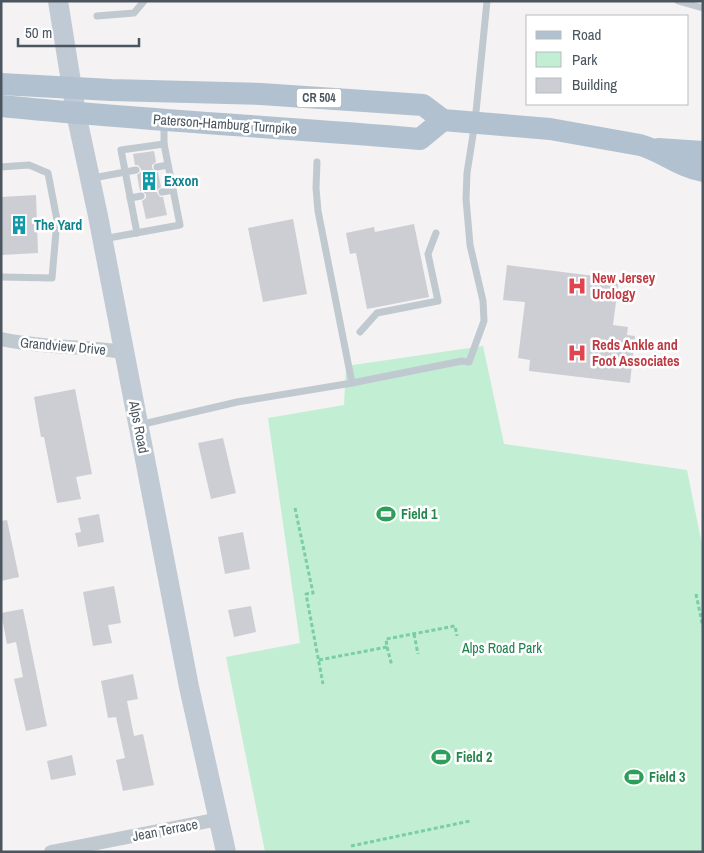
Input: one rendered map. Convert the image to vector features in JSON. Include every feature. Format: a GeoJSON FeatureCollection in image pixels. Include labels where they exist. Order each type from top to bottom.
{"type":"FeatureCollection","features":[{"type":"Feature","properties":{"kind":"main road","name":"Alps Road"},"geometry":{"type":"LineString","coordinates":[[58,1],[71,89],[190,688],[226,852]]}},
{"type":"Feature","properties":{"kind":"main road","name":"Paterson-Hamburg Turnpike"},"geometry":{"type":"LineString","coordinates":[[1,84],[71,89],[261,94],[423,105],[443,120],[420,138],[165,119],[109,117],[1,106]]}},
{"type":"Feature","properties":{"kind":"main road"},"geometry":{"type":"LineString","coordinates":[[443,120],[550,129],[652,148],[703,152]]}},
{"type":"Feature","properties":{"kind":"main road"},"geometry":{"type":"LineString","coordinates":[[652,148],[691,169],[703,171]]}},
{"type":"Feature","properties":{"kind":"street","name":"Grandview Drive"},"geometry":{"type":"LineString","coordinates":[[1,339],[40,346],[124,352]]}},
{"type":"Feature","properties":{"kind":"street","name":"Jean Terrace"},"geometry":{"type":"LineString","coordinates":[[51,852],[219,819]]}},
{"type":"Feature","properties":{"kind":"lane"},"geometry":{"type":"LineString","coordinates":[[97,16],[134,13],[144,1]]}},
{"type":"Feature","properties":{"kind":"lane"},"geometry":{"type":"LineString","coordinates":[[139,425],[237,402],[352,383],[462,360],[469,362],[484,321],[483,301],[470,245],[466,200],[467,173],[475,122],[487,1]]}},
{"type":"Feature","properties":{"kind":"lane"},"geometry":{"type":"LineString","coordinates":[[678,1],[703,8]]}},
{"type":"Feature","properties":{"kind":"lane"},"geometry":{"type":"LineString","coordinates":[[102,239],[180,225],[164,144],[165,119]]}},
{"type":"Feature","properties":{"kind":"lane"},"geometry":{"type":"LineString","coordinates":[[137,233],[121,150],[164,144]]}},
{"type":"Feature","properties":{"kind":"lane"},"geometry":{"type":"LineString","coordinates":[[317,162],[316,188],[318,211],[352,383]]}},
{"type":"Feature","properties":{"kind":"lane"},"geometry":{"type":"LineString","coordinates":[[1,166],[29,165],[48,173],[57,220],[52,278],[1,277]]}},
{"type":"Feature","properties":{"kind":"lane"},"geometry":{"type":"LineString","coordinates":[[157,167],[168,165]]}},
{"type":"Feature","properties":{"kind":"lane"},"geometry":{"type":"LineString","coordinates":[[90,178],[136,170]]}},
{"type":"Feature","properties":{"kind":"lane"},"geometry":{"type":"LineString","coordinates":[[162,192],[173,190]]}},
{"type":"Feature","properties":{"kind":"lane"},"geometry":{"type":"LineString","coordinates":[[130,198],[141,196]]}},
{"type":"Feature","properties":{"kind":"lane"},"geometry":{"type":"LineString","coordinates":[[360,332],[377,313],[438,301],[428,254],[436,233]]}},
{"type":"Feature","properties":{"kind":"path"},"geometry":{"type":"LineString","coordinates":[[295,508],[312,593],[306,594],[323,684]]}},
{"type":"Feature","properties":{"kind":"path"},"geometry":{"type":"LineString","coordinates":[[696,594],[703,627]]}},
{"type":"Feature","properties":{"kind":"path"},"geometry":{"type":"LineString","coordinates":[[392,666],[386,639],[455,626],[457,636]]}},
{"type":"Feature","properties":{"kind":"path"},"geometry":{"type":"LineString","coordinates":[[414,634],[418,654]]}},
{"type":"Feature","properties":{"kind":"path"},"geometry":{"type":"LineString","coordinates":[[319,660],[387,647]]}},
{"type":"Feature","properties":{"kind":"path"},"geometry":{"type":"LineString","coordinates":[[351,846],[470,822]]}},
{"type":"Feature","properties":{"kind":"green space","name":"Alps Road Park"},"geometry":{"type":"Polygon","coordinates":[[[483,346],[504,444],[687,470],[703,550],[703,852],[265,852],[226,657],[300,643],[268,418],[344,405],[346,366],[483,346]]]}},
{"type":"Feature","properties":{"kind":"building","name":"Exxon"},"geometry":{"type":"Polygon","coordinates":[[[154,151],[156,162],[152,165],[152,168],[155,172],[158,172],[161,187],[157,190],[157,193],[160,197],[163,197],[167,215],[146,219],[142,201],[146,198],[146,195],[143,191],[140,191],[137,175],[141,172],[141,169],[138,165],[135,165],[133,154],[154,151]]]}},
{"type":"Feature","properties":{"kind":"building","name":"The Yard"},"geometry":{"type":"Polygon","coordinates":[[[36,195],[38,253],[1,255],[1,197],[36,195]]]}},
{"type":"Feature","properties":{"kind":"building"},"geometry":{"type":"Polygon","coordinates":[[[293,219],[307,294],[263,302],[248,228],[293,219]]]}},
{"type":"Feature","properties":{"kind":"building"},"geometry":{"type":"Polygon","coordinates":[[[414,224],[429,297],[367,309],[356,253],[350,254],[346,233],[374,227],[375,232],[414,224]]]}},
{"type":"Feature","properties":{"kind":"building"},"geometry":{"type":"Polygon","coordinates":[[[507,265],[619,279],[613,325],[628,327],[627,335],[635,336],[630,383],[529,371],[530,360],[518,358],[525,302],[503,300],[507,265]]]}},
{"type":"Feature","properties":{"kind":"building"},"geometry":{"type":"Polygon","coordinates":[[[75,389],[92,474],[76,477],[81,499],[57,503],[44,437],[41,437],[34,397],[75,389]]]}},
{"type":"Feature","properties":{"kind":"building"},"geometry":{"type":"Polygon","coordinates":[[[223,438],[236,493],[211,499],[198,443],[223,438]]]}},
{"type":"Feature","properties":{"kind":"building"},"geometry":{"type":"Polygon","coordinates":[[[99,514],[104,542],[78,547],[75,533],[81,532],[78,518],[99,514]]]}},
{"type":"Feature","properties":{"kind":"building"},"geometry":{"type":"Polygon","coordinates":[[[7,520],[19,577],[1,581],[1,521],[7,520]]]}},
{"type":"Feature","properties":{"kind":"building"},"geometry":{"type":"Polygon","coordinates":[[[243,532],[250,569],[225,574],[218,537],[243,532]]]}},
{"type":"Feature","properties":{"kind":"building"},"geometry":{"type":"Polygon","coordinates":[[[114,586],[121,623],[108,625],[112,643],[93,646],[83,592],[114,586]]]}},
{"type":"Feature","properties":{"kind":"building"},"geometry":{"type":"Polygon","coordinates":[[[251,606],[256,632],[234,637],[228,610],[251,606]]]}},
{"type":"Feature","properties":{"kind":"building"},"geometry":{"type":"Polygon","coordinates":[[[23,609],[47,726],[26,731],[14,679],[23,677],[16,642],[7,644],[1,613],[23,609]]]}},
{"type":"Feature","properties":{"kind":"building"},"geometry":{"type":"Polygon","coordinates":[[[133,674],[138,699],[127,701],[134,736],[143,734],[154,785],[123,791],[116,760],[125,758],[116,717],[108,718],[101,681],[133,674]]]}},
{"type":"Feature","properties":{"kind":"building"},"geometry":{"type":"Polygon","coordinates":[[[72,755],[76,775],[51,780],[47,761],[72,755]]]}},
{"type":"Feature","properties":{"kind":"place","name":"Exxon"},"geometry":{"type":"Point","coordinates":[149,181]}},
{"type":"Feature","properties":{"kind":"place","name":"The Yard"},"geometry":{"type":"Point","coordinates":[19,225]}},
{"type":"Feature","properties":{"kind":"place","name":"New Jersey Urology"},"geometry":{"type":"Point","coordinates":[577,286]}},
{"type":"Feature","properties":{"kind":"place","name":"Reds Ankle and Foot Associates"},"geometry":{"type":"Point","coordinates":[577,353]}},
{"type":"Feature","properties":{"kind":"place","name":"Field 1"},"geometry":{"type":"Point","coordinates":[386,514]}},
{"type":"Feature","properties":{"kind":"place","name":"Field 2"},"geometry":{"type":"Point","coordinates":[441,757]}},
{"type":"Feature","properties":{"kind":"place","name":"Field 3"},"geometry":{"type":"Point","coordinates":[634,777]}}]}
